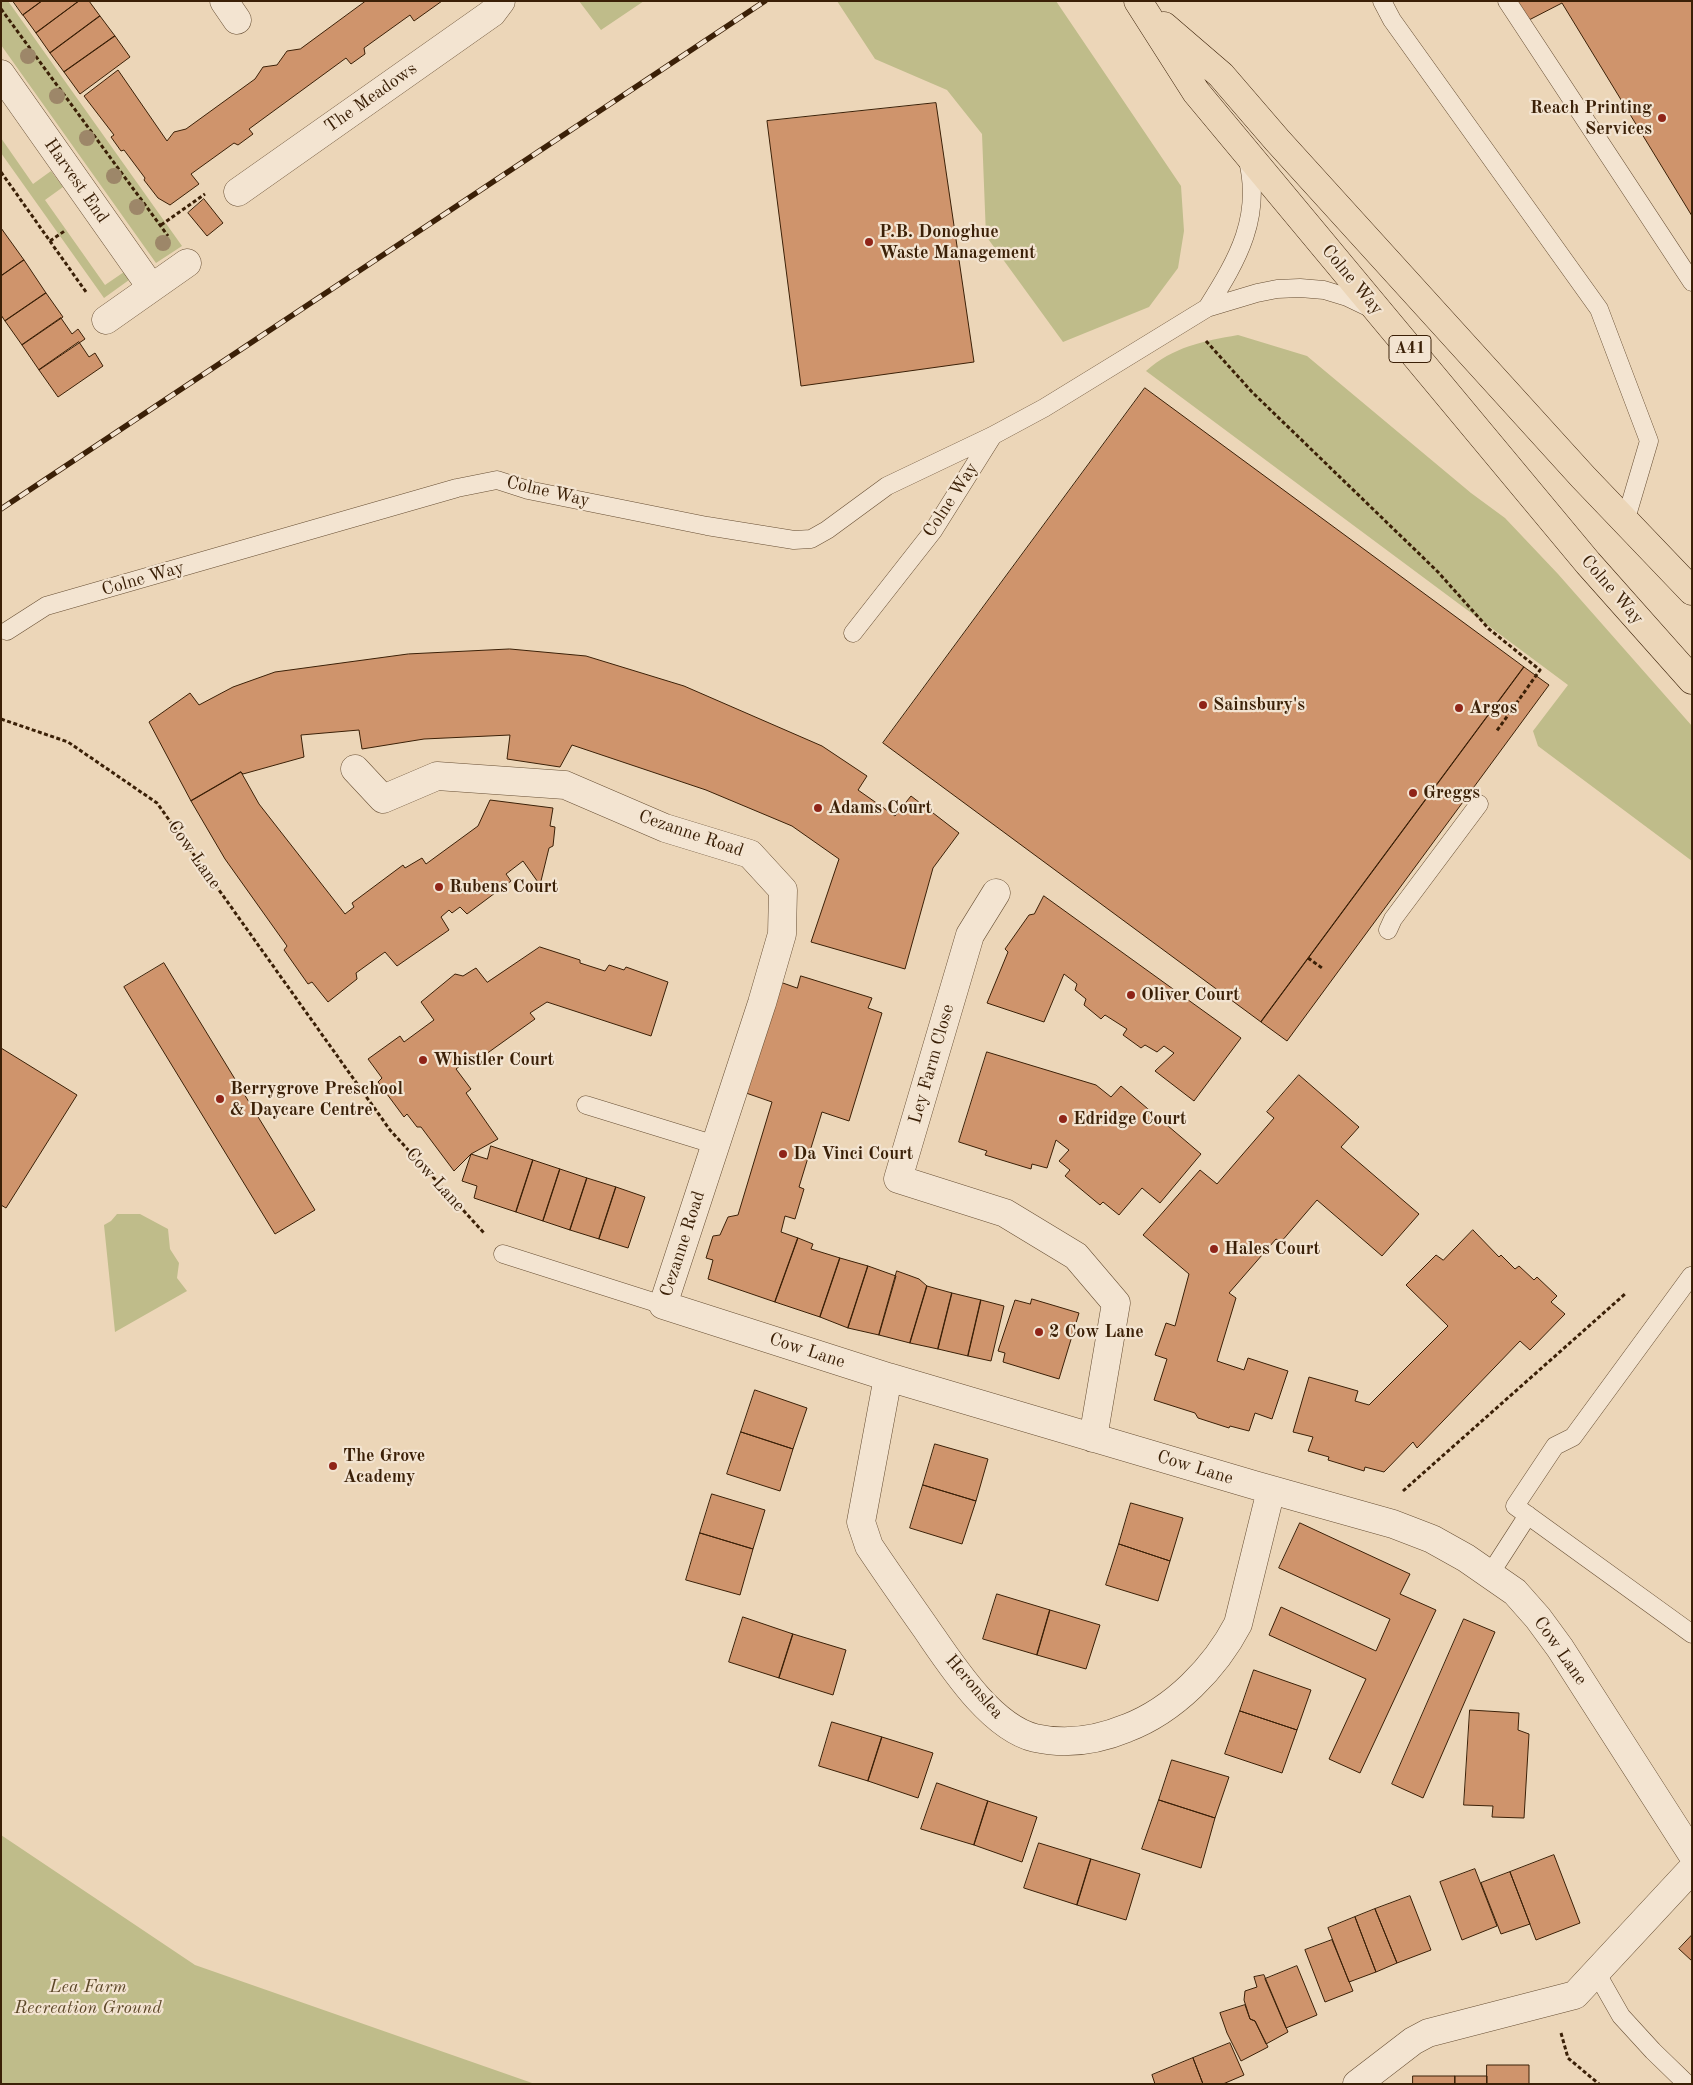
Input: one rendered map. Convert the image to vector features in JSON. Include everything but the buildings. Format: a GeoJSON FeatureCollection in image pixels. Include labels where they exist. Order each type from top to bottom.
{"type":"FeatureCollection","features":[{"type":"Feature","properties":{"kind":"highway","name":"Colne Way"},"geometry":{"type":"LineString","coordinates":[[1140,4],[1221,75],[1277,140],[1625,522],[1692,591]]}},
{"type":"Feature","properties":{"kind":"highway","name":"Colne Way"},"geometry":{"type":"LineString","coordinates":[[1140,4],[1196,92],[1588,563],[1692,680]]}},
{"type":"Feature","properties":{"kind":"street","name":"The Meadows"},"geometry":{"type":"LineString","coordinates":[[238,192],[492,13],[501,1]]}},
{"type":"Feature","properties":{"kind":"street","name":"Harvest End"},"geometry":{"type":"LineString","coordinates":[[1,74],[151,287]]}},
{"type":"Feature","properties":{"kind":"street"},"geometry":{"type":"LineString","coordinates":[[106,320],[187,263]]}},
{"type":"Feature","properties":{"kind":"street","name":"Cezanne Road"},"geometry":{"type":"LineString","coordinates":[[355,769],[383,799],[437,776],[565,785],[665,828],[750,854],[783,890],[782,934],[762,1003],[663,1305]]}},
{"type":"Feature","properties":{"kind":"street","name":"Ley Farm Close"},"geometry":{"type":"LineString","coordinates":[[996,893],[970,935],[898,1179],[1005,1213],[1076,1256],[1116,1302],[1093,1438]]}},
{"type":"Feature","properties":{"kind":"street","name":"Cow Lane"},"geometry":{"type":"LineString","coordinates":[[663,1305],[1093,1438],[1393,1524],[1432,1539],[1490,1574],[1515,1592],[1538,1618],[1560,1648],[1692,1854]]}},
{"type":"Feature","properties":{"kind":"street","name":"Heronslea"},"geometry":{"type":"LineString","coordinates":[[888,1376],[861,1522],[868,1546],[962,1678],[983,1703],[1008,1726],[1034,1738],[1057,1741],[1104,1737],[1138,1724],[1169,1704],[1198,1679],[1227,1644],[1238,1624],[1271,1490]]}},
{"type":"Feature","properties":{"kind":"street"},"geometry":{"type":"LineString","coordinates":[[1357,2084],[1413,2041],[1428,2033],[1575,1995],[1692,1869]]}},
{"type":"Feature","properties":{"kind":"lane"},"geometry":{"type":"LineString","coordinates":[[1382,1],[1392,20],[1598,308],[1649,441],[1625,522]]}},
{"type":"Feature","properties":{"kind":"lane"},"geometry":{"type":"LineString","coordinates":[[1507,1],[1692,282]]}},
{"type":"Feature","properties":{"kind":"lane"},"geometry":{"type":"LineString","coordinates":[[1207,308],[1233,266],[1245,238],[1253,190],[1251,171],[1245,149]]}},
{"type":"Feature","properties":{"kind":"lane"},"geometry":{"type":"LineString","coordinates":[[1207,308],[1257,293],[1277,289],[1300,288],[1324,290],[1347,297],[1379,312]]}},
{"type":"Feature","properties":{"kind":"lane","name":"Colne Way"},"geometry":{"type":"LineString","coordinates":[[7,631],[46,606],[457,488],[496,480],[528,490],[707,526],[794,540],[811,539],[827,530],[888,486],[992,436],[1044,408],[1207,308]]}},
{"type":"Feature","properties":{"kind":"lane","name":"Colne Way"},"geometry":{"type":"LineString","coordinates":[[853,633],[932,531],[992,436]]}},
{"type":"Feature","properties":{"kind":"lane"},"geometry":{"type":"LineString","coordinates":[[1388,930],[1393,919],[1479,804]]}},
{"type":"Feature","properties":{"kind":"lane"},"geometry":{"type":"LineString","coordinates":[[586,1105],[716,1145]]}},
{"type":"Feature","properties":{"kind":"lane","name":"Cow Lane"},"geometry":{"type":"LineString","coordinates":[[503,1254],[663,1305]]}},
{"type":"Feature","properties":{"kind":"lane"},"geometry":{"type":"LineString","coordinates":[[1691,1276],[1572,1437],[1555,1446],[1515,1506],[1692,1634]]}},
{"type":"Feature","properties":{"kind":"lane"},"geometry":{"type":"LineString","coordinates":[[1490,1574],[1528,1515]]}},
{"type":"Feature","properties":{"kind":"lane"},"geometry":{"type":"LineString","coordinates":[[1596,1972],[1621,2016],[1687,2084]]}},
{"type":"Feature","properties":{"kind":"path"},"geometry":{"type":"LineString","coordinates":[[1,9],[187,263]]}},
{"type":"Feature","properties":{"kind":"path"},"geometry":{"type":"LineString","coordinates":[[1,172],[106,320]]}},
{"type":"Feature","properties":{"kind":"path"},"geometry":{"type":"LineString","coordinates":[[161,225],[227,177],[238,192]]}},
{"type":"Feature","properties":{"kind":"path"},"geometry":{"type":"LineString","coordinates":[[50,241],[66,230]]}},
{"type":"Feature","properties":{"kind":"path"},"geometry":{"type":"LineString","coordinates":[[1188,319],[1252,392],[1438,572],[1489,629],[1540,670],[1496,732]]}},
{"type":"Feature","properties":{"kind":"path","name":"Cow Lane"},"geometry":{"type":"LineString","coordinates":[[1,719],[68,742],[157,803],[390,1130],[503,1254]]}},
{"type":"Feature","properties":{"kind":"path"},"geometry":{"type":"LineString","coordinates":[[1308,958],[1322,968]]}},
{"type":"Feature","properties":{"kind":"path"},"geometry":{"type":"LineString","coordinates":[[1393,1524],[1401,1492],[1625,1294]]}},
{"type":"Feature","properties":{"kind":"path"},"geometry":{"type":"LineString","coordinates":[[1551,2001],[1568,2058],[1599,2084]]}},
{"type":"Feature","properties":{"kind":"green space"},"geometry":{"type":"Polygon","coordinates":[[[1,1],[8,1],[182,246],[156,263],[1,45],[1,1]]]}},
{"type":"Feature","properties":{"kind":"green space"},"geometry":{"type":"Polygon","coordinates":[[[579,1],[644,1],[601,30],[579,1]]]}},
{"type":"Feature","properties":{"kind":"green space"},"geometry":{"type":"Polygon","coordinates":[[[837,1],[1056,1],[1181,186],[1184,231],[1178,268],[1149,307],[1063,342],[986,236],[982,134],[947,90],[875,59],[837,1]]]}},
{"type":"Feature","properties":{"kind":"green space"},"geometry":{"type":"Polygon","coordinates":[[[1,138],[33,184],[51,171],[63,187],[45,200],[105,285],[124,272],[129,280],[104,298],[1,153],[1,138]]]}},
{"type":"Feature","properties":{"kind":"green space"},"geometry":{"type":"Polygon","coordinates":[[[1238,335],[1307,356],[1471,493],[1505,518],[1558,574],[1692,726],[1692,861],[1538,746],[1533,731],[1568,685],[1146,371],[1167,356],[1189,346],[1238,335]]]}},
{"type":"Feature","properties":{"kind":"green space"},"geometry":{"type":"Polygon","coordinates":[[[117,1214],[140,1214],[168,1229],[170,1249],[179,1263],[177,1278],[187,1291],[115,1332],[104,1225],[117,1214]]]}},
{"type":"Feature","properties":{"kind":"green space","name":"Lea Farm Recreation Ground"},"geometry":{"type":"Polygon","coordinates":[[[1,1835],[195,1965],[535,2084],[1,2084],[1,1835]]]}},
{"type":"Feature","properties":{"kind":"railway"},"geometry":{"type":"LineString","coordinates":[[1,509],[765,1]]}},
{"type":"Feature","properties":{"kind":"place","name":"Reach Printing Services"},"geometry":{"type":"Point","coordinates":[1662,118]}},
{"type":"Feature","properties":{"kind":"place","name":"P.B. Donoghue Waste Management"},"geometry":{"type":"Point","coordinates":[869,242]}},
{"type":"Feature","properties":{"kind":"place","name":"Sainsbury's"},"geometry":{"type":"Point","coordinates":[1203,705]}},
{"type":"Feature","properties":{"kind":"place","name":"Argos"},"geometry":{"type":"Point","coordinates":[1459,708]}},
{"type":"Feature","properties":{"kind":"place","name":"Greggs"},"geometry":{"type":"Point","coordinates":[1413,793]}},
{"type":"Feature","properties":{"kind":"place","name":"Adams Court"},"geometry":{"type":"Point","coordinates":[818,808]}},
{"type":"Feature","properties":{"kind":"place","name":"Rubens Court"},"geometry":{"type":"Point","coordinates":[439,887]}},
{"type":"Feature","properties":{"kind":"place","name":"Oliver Court"},"geometry":{"type":"Point","coordinates":[1131,995]}},
{"type":"Feature","properties":{"kind":"place","name":"Whistler Court"},"geometry":{"type":"Point","coordinates":[423,1060]}},
{"type":"Feature","properties":{"kind":"place","name":"Berrygrove Preschool & Daycare Centre"},"geometry":{"type":"Point","coordinates":[220,1099]}},
{"type":"Feature","properties":{"kind":"place","name":"Edridge Court"},"geometry":{"type":"Point","coordinates":[1063,1119]}},
{"type":"Feature","properties":{"kind":"place","name":"Da Vinci Court"},"geometry":{"type":"Point","coordinates":[783,1154]}},
{"type":"Feature","properties":{"kind":"place","name":"Hales Court"},"geometry":{"type":"Point","coordinates":[1214,1249]}},
{"type":"Feature","properties":{"kind":"place","name":"2 Cow Lane"},"geometry":{"type":"Point","coordinates":[1039,1332]}},
{"type":"Feature","properties":{"kind":"place","name":"The Grove Academy"},"geometry":{"type":"Point","coordinates":[333,1466]}}]}
